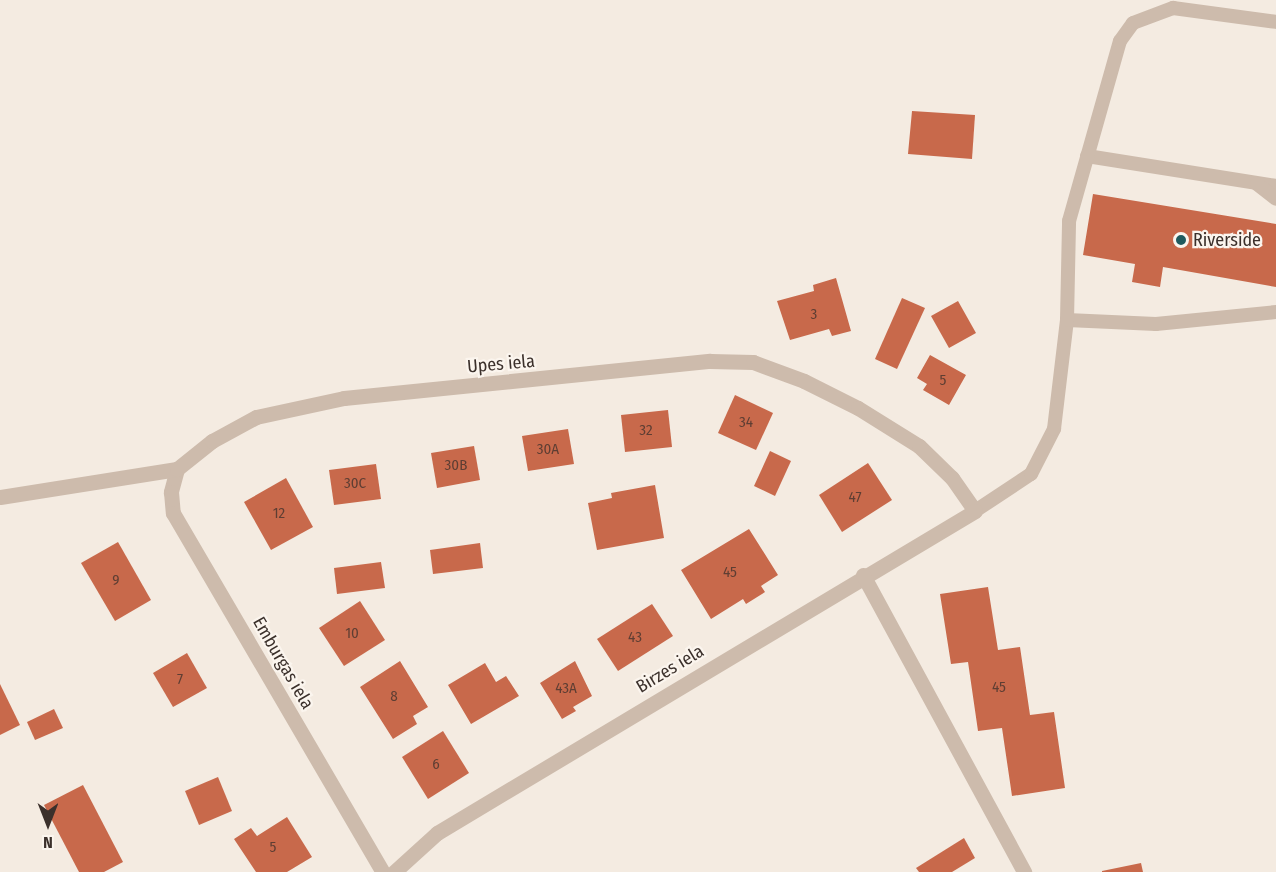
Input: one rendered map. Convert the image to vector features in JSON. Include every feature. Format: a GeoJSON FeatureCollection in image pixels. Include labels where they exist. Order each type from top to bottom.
{"type":"FeatureCollection","features":[{"type":"Feature","properties":{"kind":"street","name":"Upes iela"},"geometry":{"type":"LineString","coordinates":[[0,497],[177,469],[212,441],[256,417],[344,398],[710,361],[753,362],[804,381],[858,408],[919,446],[952,478],[975,511]]}},
{"type":"Feature","properties":{"kind":"street","name":"Emburgas iela"},"geometry":{"type":"LineString","coordinates":[[177,469],[171,492],[173,513],[383,872]]}},
{"type":"Feature","properties":{"kind":"street","name":"Birzes iela"},"geometry":{"type":"LineString","coordinates":[[394,872],[437,833],[863,575],[975,511]]}},
{"type":"Feature","properties":{"kind":"street"},"geometry":{"type":"LineString","coordinates":[[863,575],[1024,872]]}},
{"type":"Feature","properties":{"kind":"lane"},"geometry":{"type":"LineString","coordinates":[[975,511],[1031,474],[1054,429],[1067,320],[1070,221],[1120,41],[1133,22],[1173,8],[1276,22]]}},
{"type":"Feature","properties":{"kind":"lane"},"geometry":{"type":"LineString","coordinates":[[1087,156],[1276,186]]}},
{"type":"Feature","properties":{"kind":"lane"},"geometry":{"type":"LineString","coordinates":[[1255,182],[1276,199]]}},
{"type":"Feature","properties":{"kind":"lane"},"geometry":{"type":"LineString","coordinates":[[1067,320],[1156,324],[1276,312]]}},
{"type":"Feature","properties":{"kind":"building"},"geometry":{"type":"Polygon","coordinates":[[[912,111],[975,115],[972,159],[908,154],[912,111]]]}},
{"type":"Feature","properties":{"kind":"building","name":"Riverside"},"geometry":{"type":"Polygon","coordinates":[[[1093,194],[1276,224],[1276,287],[1163,267],[1160,287],[1132,282],[1135,264],[1083,255],[1093,194]]]}},
{"type":"Feature","properties":{"kind":"building"},"geometry":{"type":"Polygon","coordinates":[[[836,278],[851,331],[832,336],[829,329],[790,340],[777,301],[814,291],[813,285],[836,278]]]}},
{"type":"Feature","properties":{"kind":"building"},"geometry":{"type":"Polygon","coordinates":[[[902,298],[925,308],[897,369],[875,359],[902,298]]]}},
{"type":"Feature","properties":{"kind":"building"},"geometry":{"type":"Polygon","coordinates":[[[958,301],[976,333],[949,348],[931,316],[958,301]]]}},
{"type":"Feature","properties":{"kind":"building"},"geometry":{"type":"Polygon","coordinates":[[[930,355],[966,375],[949,405],[923,390],[927,384],[917,378],[930,355]]]}},
{"type":"Feature","properties":{"kind":"building"},"geometry":{"type":"Polygon","coordinates":[[[735,395],[773,413],[756,450],[718,433],[735,395]]]}},
{"type":"Feature","properties":{"kind":"building"},"geometry":{"type":"Polygon","coordinates":[[[668,410],[672,447],[625,452],[621,415],[668,410]]]}},
{"type":"Feature","properties":{"kind":"building"},"geometry":{"type":"Polygon","coordinates":[[[568,429],[574,464],[528,471],[522,436],[568,429]]]}},
{"type":"Feature","properties":{"kind":"building"},"geometry":{"type":"Polygon","coordinates":[[[474,446],[480,480],[437,488],[431,453],[474,446]]]}},
{"type":"Feature","properties":{"kind":"building"},"geometry":{"type":"Polygon","coordinates":[[[770,451],[791,461],[775,496],[754,486],[770,451]]]}},
{"type":"Feature","properties":{"kind":"building"},"geometry":{"type":"Polygon","coordinates":[[[868,463],[892,500],[842,532],[819,495],[868,463]]]}},
{"type":"Feature","properties":{"kind":"building"},"geometry":{"type":"Polygon","coordinates":[[[376,464],[381,499],[334,505],[329,470],[376,464]]]}},
{"type":"Feature","properties":{"kind":"building"},"geometry":{"type":"Polygon","coordinates":[[[286,478],[313,527],[271,550],[244,502],[286,478]]]}},
{"type":"Feature","properties":{"kind":"building"},"geometry":{"type":"Polygon","coordinates":[[[655,485],[664,538],[597,550],[588,503],[612,498],[611,493],[655,485]]]}},
{"type":"Feature","properties":{"kind":"building"},"geometry":{"type":"Polygon","coordinates":[[[749,529],[778,575],[761,586],[765,592],[746,604],[743,599],[711,619],[681,570],[749,529]]]}},
{"type":"Feature","properties":{"kind":"building"},"geometry":{"type":"Polygon","coordinates":[[[118,542],[151,600],[115,621],[81,563],[118,542]]]}},
{"type":"Feature","properties":{"kind":"building"},"geometry":{"type":"Polygon","coordinates":[[[480,543],[483,568],[433,574],[430,550],[480,543]]]}},
{"type":"Feature","properties":{"kind":"building"},"geometry":{"type":"Polygon","coordinates":[[[381,562],[385,588],[337,594],[334,568],[381,562]]]}},
{"type":"Feature","properties":{"kind":"building"},"geometry":{"type":"Polygon","coordinates":[[[988,587],[998,650],[1020,647],[1030,715],[1054,712],[1065,788],[1012,796],[1002,728],[978,731],[968,662],[951,664],[940,594],[988,587]]]}},
{"type":"Feature","properties":{"kind":"building"},"geometry":{"type":"Polygon","coordinates":[[[360,601],[385,640],[344,666],[319,628],[360,601]]]}},
{"type":"Feature","properties":{"kind":"building"},"geometry":{"type":"Polygon","coordinates":[[[652,604],[673,636],[618,671],[597,639],[652,604]]]}},
{"type":"Feature","properties":{"kind":"building"},"geometry":{"type":"Polygon","coordinates":[[[187,653],[207,688],[173,707],[153,673],[187,653]]]}},
{"type":"Feature","properties":{"kind":"building"},"geometry":{"type":"Polygon","coordinates":[[[400,661],[428,707],[413,716],[417,724],[393,739],[360,687],[400,661]]]}},
{"type":"Feature","properties":{"kind":"building"},"geometry":{"type":"Polygon","coordinates":[[[575,661],[592,696],[573,707],[576,711],[562,719],[540,683],[575,661]]]}},
{"type":"Feature","properties":{"kind":"building"},"geometry":{"type":"Polygon","coordinates":[[[485,663],[496,682],[506,676],[519,696],[471,724],[448,685],[485,663]]]}},
{"type":"Feature","properties":{"kind":"building"},"geometry":{"type":"Polygon","coordinates":[[[0,684],[20,725],[0,735],[0,684]]]}},
{"type":"Feature","properties":{"kind":"building"},"geometry":{"type":"Polygon","coordinates":[[[54,709],[63,728],[35,740],[27,722],[54,709]]]}},
{"type":"Feature","properties":{"kind":"building"},"geometry":{"type":"Polygon","coordinates":[[[443,731],[469,773],[428,799],[402,757],[443,731]]]}},
{"type":"Feature","properties":{"kind":"building"},"geometry":{"type":"Polygon","coordinates":[[[218,777],[232,811],[199,825],[185,791],[218,777]]]}},
{"type":"Feature","properties":{"kind":"building"},"geometry":{"type":"Polygon","coordinates":[[[83,785],[123,862],[104,872],[79,872],[44,805],[83,785]]]}},
{"type":"Feature","properties":{"kind":"building"},"geometry":{"type":"Polygon","coordinates":[[[287,817],[312,857],[287,872],[256,872],[234,839],[251,828],[257,836],[287,817]]]}},
{"type":"Feature","properties":{"kind":"building"},"geometry":{"type":"Polygon","coordinates":[[[964,838],[975,858],[952,872],[919,872],[916,868],[964,838]]]}},
{"type":"Feature","properties":{"kind":"building"},"geometry":{"type":"Polygon","coordinates":[[[1141,863],[1143,872],[1102,872],[1102,871],[1141,863]]]}},
{"type":"Feature","properties":{"kind":"place","name":"Riverside"},"geometry":{"type":"Point","coordinates":[1181,240]}}]}
